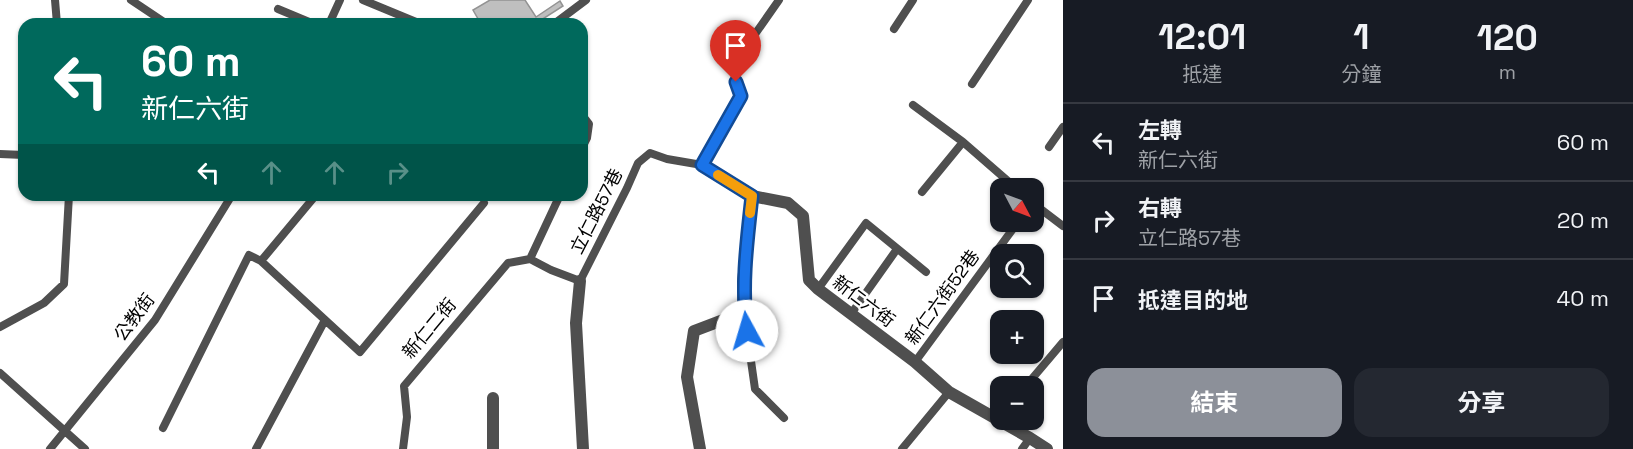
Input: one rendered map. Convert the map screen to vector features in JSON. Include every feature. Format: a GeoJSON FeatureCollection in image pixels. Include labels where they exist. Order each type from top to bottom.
{"type":"FeatureCollection","features":[{"type":"Feature","properties":{"kind":"street","name":"新仁六街"},"geometry":{"type":"LineString","coordinates":[[702,165],[752,196],[788,203],[803,216],[809,280],[950,392],[990,413]]}},
{"type":"Feature","properties":{"kind":"street"},"geometry":{"type":"LineString","coordinates":[[700,449],[687,377],[694,331],[744,312],[743,282],[752,196]]}},
{"type":"Feature","properties":{"kind":"street"},"geometry":{"type":"LineString","coordinates":[[580,280],[576,323],[584,449]]}},
{"type":"Feature","properties":{"kind":"street"},"geometry":{"type":"LineString","coordinates":[[493,398],[493,449]]}},
{"type":"Feature","properties":{"kind":"street","name":"新仁六街"},"geometry":{"type":"LineString","coordinates":[[1018,430],[1047,449]]}},
{"type":"Feature","properties":{"kind":"lane"},"geometry":{"type":"LineString","coordinates":[[55,0],[56,18]]}},
{"type":"Feature","properties":{"kind":"lane"},"geometry":{"type":"LineString","coordinates":[[131,0],[158,18]]}},
{"type":"Feature","properties":{"kind":"lane"},"geometry":{"type":"LineString","coordinates":[[332,18],[340,0]]}},
{"type":"Feature","properties":{"kind":"lane"},"geometry":{"type":"LineString","coordinates":[[363,0],[406,18]]}},
{"type":"Feature","properties":{"kind":"lane"},"geometry":{"type":"LineString","coordinates":[[562,18],[586,0]]}},
{"type":"Feature","properties":{"kind":"lane"},"geometry":{"type":"LineString","coordinates":[[702,165],[741,96],[732,67],[779,0]]}},
{"type":"Feature","properties":{"kind":"lane"},"geometry":{"type":"LineString","coordinates":[[894,29],[913,0]]}},
{"type":"Feature","properties":{"kind":"lane"},"geometry":{"type":"LineString","coordinates":[[972,84],[1028,0]]}},
{"type":"Feature","properties":{"kind":"lane"},"geometry":{"type":"LineString","coordinates":[[278,9],[300,18]]}},
{"type":"Feature","properties":{"kind":"lane"},"geometry":{"type":"LineString","coordinates":[[913,105],[963,142],[1004,178]]}},
{"type":"Feature","properties":{"kind":"lane"},"geometry":{"type":"LineString","coordinates":[[1049,147],[1063,127]]}},
{"type":"Feature","properties":{"kind":"lane"},"geometry":{"type":"LineString","coordinates":[[922,192],[963,142]]}},
{"type":"Feature","properties":{"kind":"lane","name":"立仁路57巷"},"geometry":{"type":"LineString","coordinates":[[580,280],[638,164],[650,153],[667,159],[702,165]]}},
{"type":"Feature","properties":{"kind":"lane"},"geometry":{"type":"LineString","coordinates":[[0,154],[18,154]]}},
{"type":"Feature","properties":{"kind":"lane"},"geometry":{"type":"LineString","coordinates":[[0,327],[44,303],[64,284],[69,201]]}},
{"type":"Feature","properties":{"kind":"lane","name":"公教街"},"geometry":{"type":"LineString","coordinates":[[50,449],[155,320],[228,201]]}},
{"type":"Feature","properties":{"kind":"lane"},"geometry":{"type":"LineString","coordinates":[[261,261],[311,201]]}},
{"type":"Feature","properties":{"kind":"lane"},"geometry":{"type":"LineString","coordinates":[[557,201],[530,259],[551,270],[580,280]]}},
{"type":"Feature","properties":{"kind":"lane"},"geometry":{"type":"LineString","coordinates":[[163,428],[249,255],[261,261],[360,352],[484,203]]}},
{"type":"Feature","properties":{"kind":"lane"},"geometry":{"type":"LineString","coordinates":[[1044,212],[1063,226]]}},
{"type":"Feature","properties":{"kind":"lane"},"geometry":{"type":"LineString","coordinates":[[818,289],[867,224],[926,272]]}},
{"type":"Feature","properties":{"kind":"lane","name":"新仁六街52巷"},"geometry":{"type":"LineString","coordinates":[[915,362],[1011,232]]}},
{"type":"Feature","properties":{"kind":"lane"},"geometry":{"type":"LineString","coordinates":[[851,314],[897,249]]}},
{"type":"Feature","properties":{"kind":"lane","name":"新仁二街"},"geometry":{"type":"LineString","coordinates":[[403,449],[407,417],[404,386],[508,263],[530,259]]}},
{"type":"Feature","properties":{"kind":"lane"},"geometry":{"type":"LineString","coordinates":[[744,312],[755,389],[784,418]]}},
{"type":"Feature","properties":{"kind":"lane"},"geometry":{"type":"LineString","coordinates":[[256,449],[325,320]]}},
{"type":"Feature","properties":{"kind":"lane"},"geometry":{"type":"LineString","coordinates":[[1034,376],[1063,342]]}},
{"type":"Feature","properties":{"kind":"lane"},"geometry":{"type":"LineString","coordinates":[[0,373],[85,449]]}},
{"type":"Feature","properties":{"kind":"lane"},"geometry":{"type":"LineString","coordinates":[[902,449],[950,392]]}},
{"type":"Feature","properties":{"kind":"lane"},"geometry":{"type":"LineString","coordinates":[[1022,449],[1030,438]]}},
{"type":"Feature","properties":{"kind":"building"},"geometry":{"type":"Polygon","coordinates":[[[490,0],[525,0],[536,17],[560,1],[563,6],[544,18],[478,18],[473,10],[490,0]]]}},
{"type":"Feature","properties":{"kind":"slow traffic"},"geometry":{"type":"LineString","coordinates":[[718,175],[752,196],[750,213]]}},
{"type":"Feature","properties":{"kind":"route"},"geometry":{"type":"LineString","coordinates":[[736,82],[741,96],[702,165],[752,196],[743,282],[747,331]]}}]}
